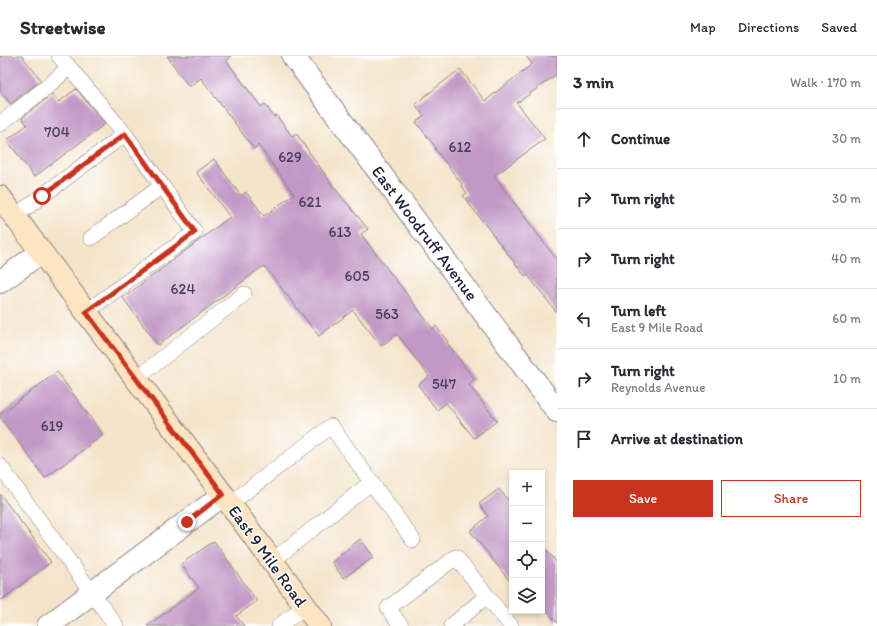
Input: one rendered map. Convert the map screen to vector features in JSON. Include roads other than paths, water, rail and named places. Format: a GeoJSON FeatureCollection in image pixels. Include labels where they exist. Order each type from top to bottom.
{"type":"FeatureCollection","features":[{"type":"Feature","properties":{"kind":"main road","name":"East 9 Mile Road"},"geometry":{"type":"LineString","coordinates":[[0,197],[227,499],[320,626]]}},
{"type":"Feature","properties":{"kind":"street","name":"East Woodruff Avenue"},"geometry":{"type":"LineString","coordinates":[[293,56],[557,411]]}},
{"type":"Feature","properties":{"kind":"street"},"geometry":{"type":"LineString","coordinates":[[0,282],[41,252]]}},
{"type":"Feature","properties":{"kind":"street"},"geometry":{"type":"LineString","coordinates":[[48,626],[92,592],[227,499]]}},
{"type":"Feature","properties":{"kind":"lane"},"geometry":{"type":"LineString","coordinates":[[59,56],[125,134],[195,232],[86,312]]}},
{"type":"Feature","properties":{"kind":"lane"},"geometry":{"type":"LineString","coordinates":[[0,124],[48,86],[69,67]]}},
{"type":"Feature","properties":{"kind":"lane"},"geometry":{"type":"LineString","coordinates":[[14,217],[125,134]]}},
{"type":"Feature","properties":{"kind":"lane"},"geometry":{"type":"LineString","coordinates":[[91,238],[162,186]]}},
{"type":"Feature","properties":{"kind":"lane"},"geometry":{"type":"LineString","coordinates":[[136,378],[244,294]]}},
{"type":"Feature","properties":{"kind":"lane"},"geometry":{"type":"LineString","coordinates":[[227,499],[331,426],[413,540]]}},
{"type":"Feature","properties":{"kind":"lane"},"geometry":{"type":"LineString","coordinates":[[0,466],[116,626]]}},
{"type":"Feature","properties":{"kind":"lane"},"geometry":{"type":"LineString","coordinates":[[272,561],[372,482]]}},
{"type":"Feature","properties":{"kind":"lane"},"geometry":{"type":"LineString","coordinates":[[401,626],[388,608],[456,556],[510,626]]}},
{"type":"Feature","properties":{"kind":"lane"},"geometry":{"type":"LineString","coordinates":[[450,626],[487,596]]}},
{"type":"Feature","properties":{"kind":"lane"},"geometry":{"type":"LineString","coordinates":[[279,626],[305,606]]}}]}
